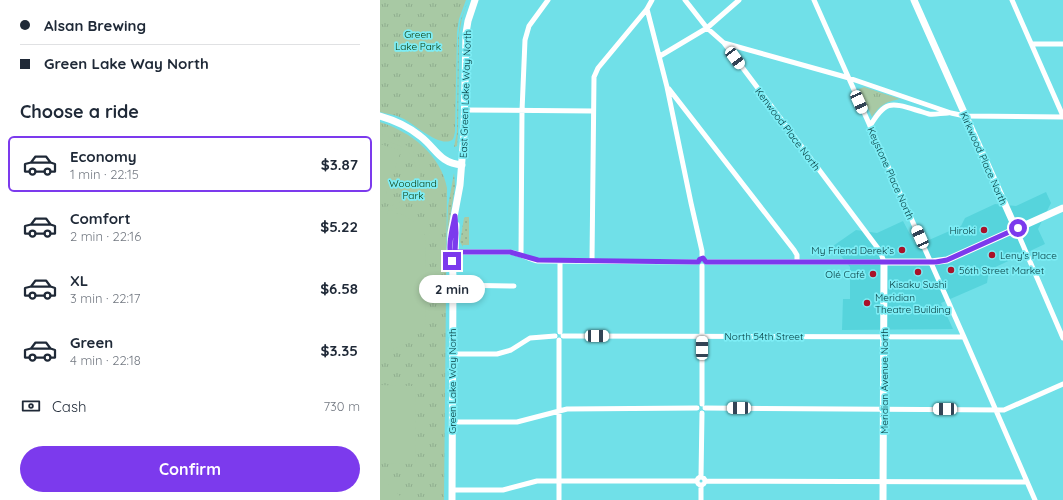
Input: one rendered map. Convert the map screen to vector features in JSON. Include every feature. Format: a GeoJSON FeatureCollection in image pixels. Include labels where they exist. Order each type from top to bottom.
{"type":"FeatureCollection","features":[{"type":"Feature","properties":{"kind":"street","name":"East Green Lake Way North"},"geometry":{"type":"LineString","coordinates":[[462,165],[465,110],[466,33],[469,15],[475,0]]}},
{"type":"Feature","properties":{"kind":"street"},"geometry":{"type":"LineString","coordinates":[[521,255],[522,111],[527,33],[529,26],[548,0]]}},
{"type":"Feature","properties":{"kind":"street"},"geometry":{"type":"LineString","coordinates":[[592,261],[594,77],[596,71],[647,9],[652,0]]}},
{"type":"Feature","properties":{"kind":"street","name":"Kenwood Place North"},"geometry":{"type":"LineString","coordinates":[[685,0],[707,28],[724,43],[880,251],[884,262]]}},
{"type":"Feature","properties":{"kind":"street"},"geometry":{"type":"LineString","coordinates":[[660,56],[707,28],[739,0]]}},
{"type":"Feature","properties":{"kind":"street","name":"Keystone Place North"},"geometry":{"type":"LineString","coordinates":[[814,0],[1035,500]]}},
{"type":"Feature","properties":{"kind":"street","name":"Kirkwood Place North"},"geometry":{"type":"LineString","coordinates":[[914,0],[1063,338]]}},
{"type":"Feature","properties":{"kind":"street"},"geometry":{"type":"LineString","coordinates":[[724,43],[849,78],[951,113],[966,116],[1063,116],[1012,0]]}},
{"type":"Feature","properties":{"kind":"street"},"geometry":{"type":"LineString","coordinates":[[647,9],[668,87],[702,251],[703,408],[701,500]]}},
{"type":"Feature","properties":{"kind":"street"},"geometry":{"type":"LineString","coordinates":[[1032,44],[1063,44]]}},
{"type":"Feature","properties":{"kind":"street"},"geometry":{"type":"LineString","coordinates":[[668,87],[794,250],[797,255],[797,262]]}},
{"type":"Feature","properties":{"kind":"street"},"geometry":{"type":"LineString","coordinates":[[870,126],[878,113],[885,107],[891,105],[899,105],[928,114],[951,113]]}},
{"type":"Feature","properties":{"kind":"street"},"geometry":{"type":"LineString","coordinates":[[465,110],[593,112]]}},
{"type":"Feature","properties":{"kind":"street"},"geometry":{"type":"LineString","coordinates":[[380,116],[401,124],[419,135],[446,161],[462,165]]}},
{"type":"Feature","properties":{"kind":"street","name":"Green Lake Way North"},"geometry":{"type":"LineString","coordinates":[[452,500],[453,285],[450,252],[451,233],[455,216],[462,165]]}},
{"type":"Feature","properties":{"kind":"street"},"geometry":{"type":"LineString","coordinates":[[455,252],[510,252],[532,260],[560,261],[931,262],[947,260],[1063,208]]}},
{"type":"Feature","properties":{"kind":"street","name":"Green Lake Way North"},"geometry":{"type":"LineString","coordinates":[[452,261],[455,252],[455,216]]}},
{"type":"Feature","properties":{"kind":"street"},"geometry":{"type":"LineString","coordinates":[[559,500],[560,261]]}},
{"type":"Feature","properties":{"kind":"street","name":"Meridian Avenue North"},"geometry":{"type":"LineString","coordinates":[[883,500],[884,262]]}},
{"type":"Feature","properties":{"kind":"street"},"geometry":{"type":"LineString","coordinates":[[453,285],[514,286]]}},
{"type":"Feature","properties":{"kind":"street","name":"North 54th Street"},"geometry":{"type":"LineString","coordinates":[[452,354],[497,354],[511,350],[530,338],[559,336],[964,337]]}},
{"type":"Feature","properties":{"kind":"street"},"geometry":{"type":"LineString","coordinates":[[452,422],[517,422],[567,409],[697,408],[698,405],[703,408],[1004,410],[1063,384]]}},
{"type":"Feature","properties":{"kind":"street"},"geometry":{"type":"LineString","coordinates":[[452,490],[509,490],[530,482],[559,480],[1027,482]]}},
{"type":"Feature","properties":{"kind":"shaded area"},"geometry":{"type":"Polygon","coordinates":[[[1046,192],[1051,203],[1038,229],[1045,244],[989,270],[987,283],[941,303],[953,329],[842,330],[843,299],[850,299],[850,267],[833,246],[856,230],[877,233],[903,221],[915,244],[929,240],[961,226],[965,218],[995,204],[1016,206],[1046,192]]]}},
{"type":"Feature","properties":{"kind":"green space","name":"Green Lake Park"},"geometry":{"type":"Polygon","coordinates":[[[380,0],[466,0],[459,19],[457,32],[455,132],[452,140],[447,142],[441,141],[401,118],[380,112],[380,0]]]}},
{"type":"Feature","properties":{"kind":"green space"},"geometry":{"type":"Polygon","coordinates":[[[468,0],[462,18],[459,35],[458,133],[457,146],[454,147],[457,132],[458,39],[460,22],[468,0]]]}},
{"type":"Feature","properties":{"kind":"green space"},"geometry":{"type":"Polygon","coordinates":[[[864,87],[900,99],[890,101],[883,105],[872,117],[859,89],[864,87]]]}},
{"type":"Feature","properties":{"kind":"green space","name":"Woodland Park"},"geometry":{"type":"Polygon","coordinates":[[[380,122],[403,132],[423,146],[438,165],[444,176],[447,188],[444,500],[380,500],[380,122]]]}},
{"type":"Feature","properties":{"kind":"green space"},"geometry":{"type":"Polygon","coordinates":[[[380,134],[398,140],[413,151],[418,161],[420,171],[416,192],[410,200],[401,207],[391,211],[380,211],[380,207],[391,206],[400,202],[407,196],[413,188],[416,178],[416,168],[413,159],[406,150],[380,139],[380,134]]]}},
{"type":"Feature","properties":{"kind":"green space"},"geometry":{"type":"Polygon","coordinates":[[[380,144],[401,151],[383,203],[380,202],[380,144]]]}},
{"type":"Feature","properties":{"kind":"green space"},"geometry":{"type":"Polygon","coordinates":[[[454,173],[455,186],[447,237],[448,206],[454,173]]]}},
{"type":"Feature","properties":{"kind":"green space"},"geometry":{"type":"Polygon","coordinates":[[[380,213],[401,214],[409,218],[426,236],[425,327],[415,337],[404,344],[380,354],[380,213]]]}},
{"type":"Feature","properties":{"kind":"green space"},"geometry":{"type":"Polygon","coordinates":[[[465,217],[469,217],[469,245],[463,245],[463,247],[460,242],[465,217]]]}},
{"type":"Feature","properties":{"kind":"green space"},"geometry":{"type":"Polygon","coordinates":[[[380,385],[416,386],[415,464],[380,463],[380,385]]]}},
{"type":"Feature","properties":{"kind":"green space"},"geometry":{"type":"Polygon","coordinates":[[[380,479],[384,479],[404,500],[380,500],[380,479]]]}},
{"type":"Feature","properties":{"kind":"place","name":"Hiroki"},"geometry":{"type":"Point","coordinates":[984,230]}},
{"type":"Feature","properties":{"kind":"place","name":"My Friend Derek’s"},"geometry":{"type":"Point","coordinates":[902,250]}},
{"type":"Feature","properties":{"kind":"place","name":"Leny's Place"},"geometry":{"type":"Point","coordinates":[992,255]}},
{"type":"Feature","properties":{"kind":"place","name":"56th Street Market"},"geometry":{"type":"Point","coordinates":[951,270]}},
{"type":"Feature","properties":{"kind":"place","name":"Kisaku Sushi"},"geometry":{"type":"Point","coordinates":[918,272]}},
{"type":"Feature","properties":{"kind":"place","name":"Olé Café"},"geometry":{"type":"Point","coordinates":[873,274]}},
{"type":"Feature","properties":{"kind":"place","name":"Meridian Theatre Building"},"geometry":{"type":"Point","coordinates":[867,303]}},
{"type":"Feature","properties":{"kind":"route"},"geometry":{"type":"LineString","coordinates":[[452,261],[450,255],[451,233],[455,216],[455,252],[510,252],[532,260],[560,261],[698,262],[698,260],[703,258],[706,262],[936,262],[947,260],[1018,228]]}}]}
